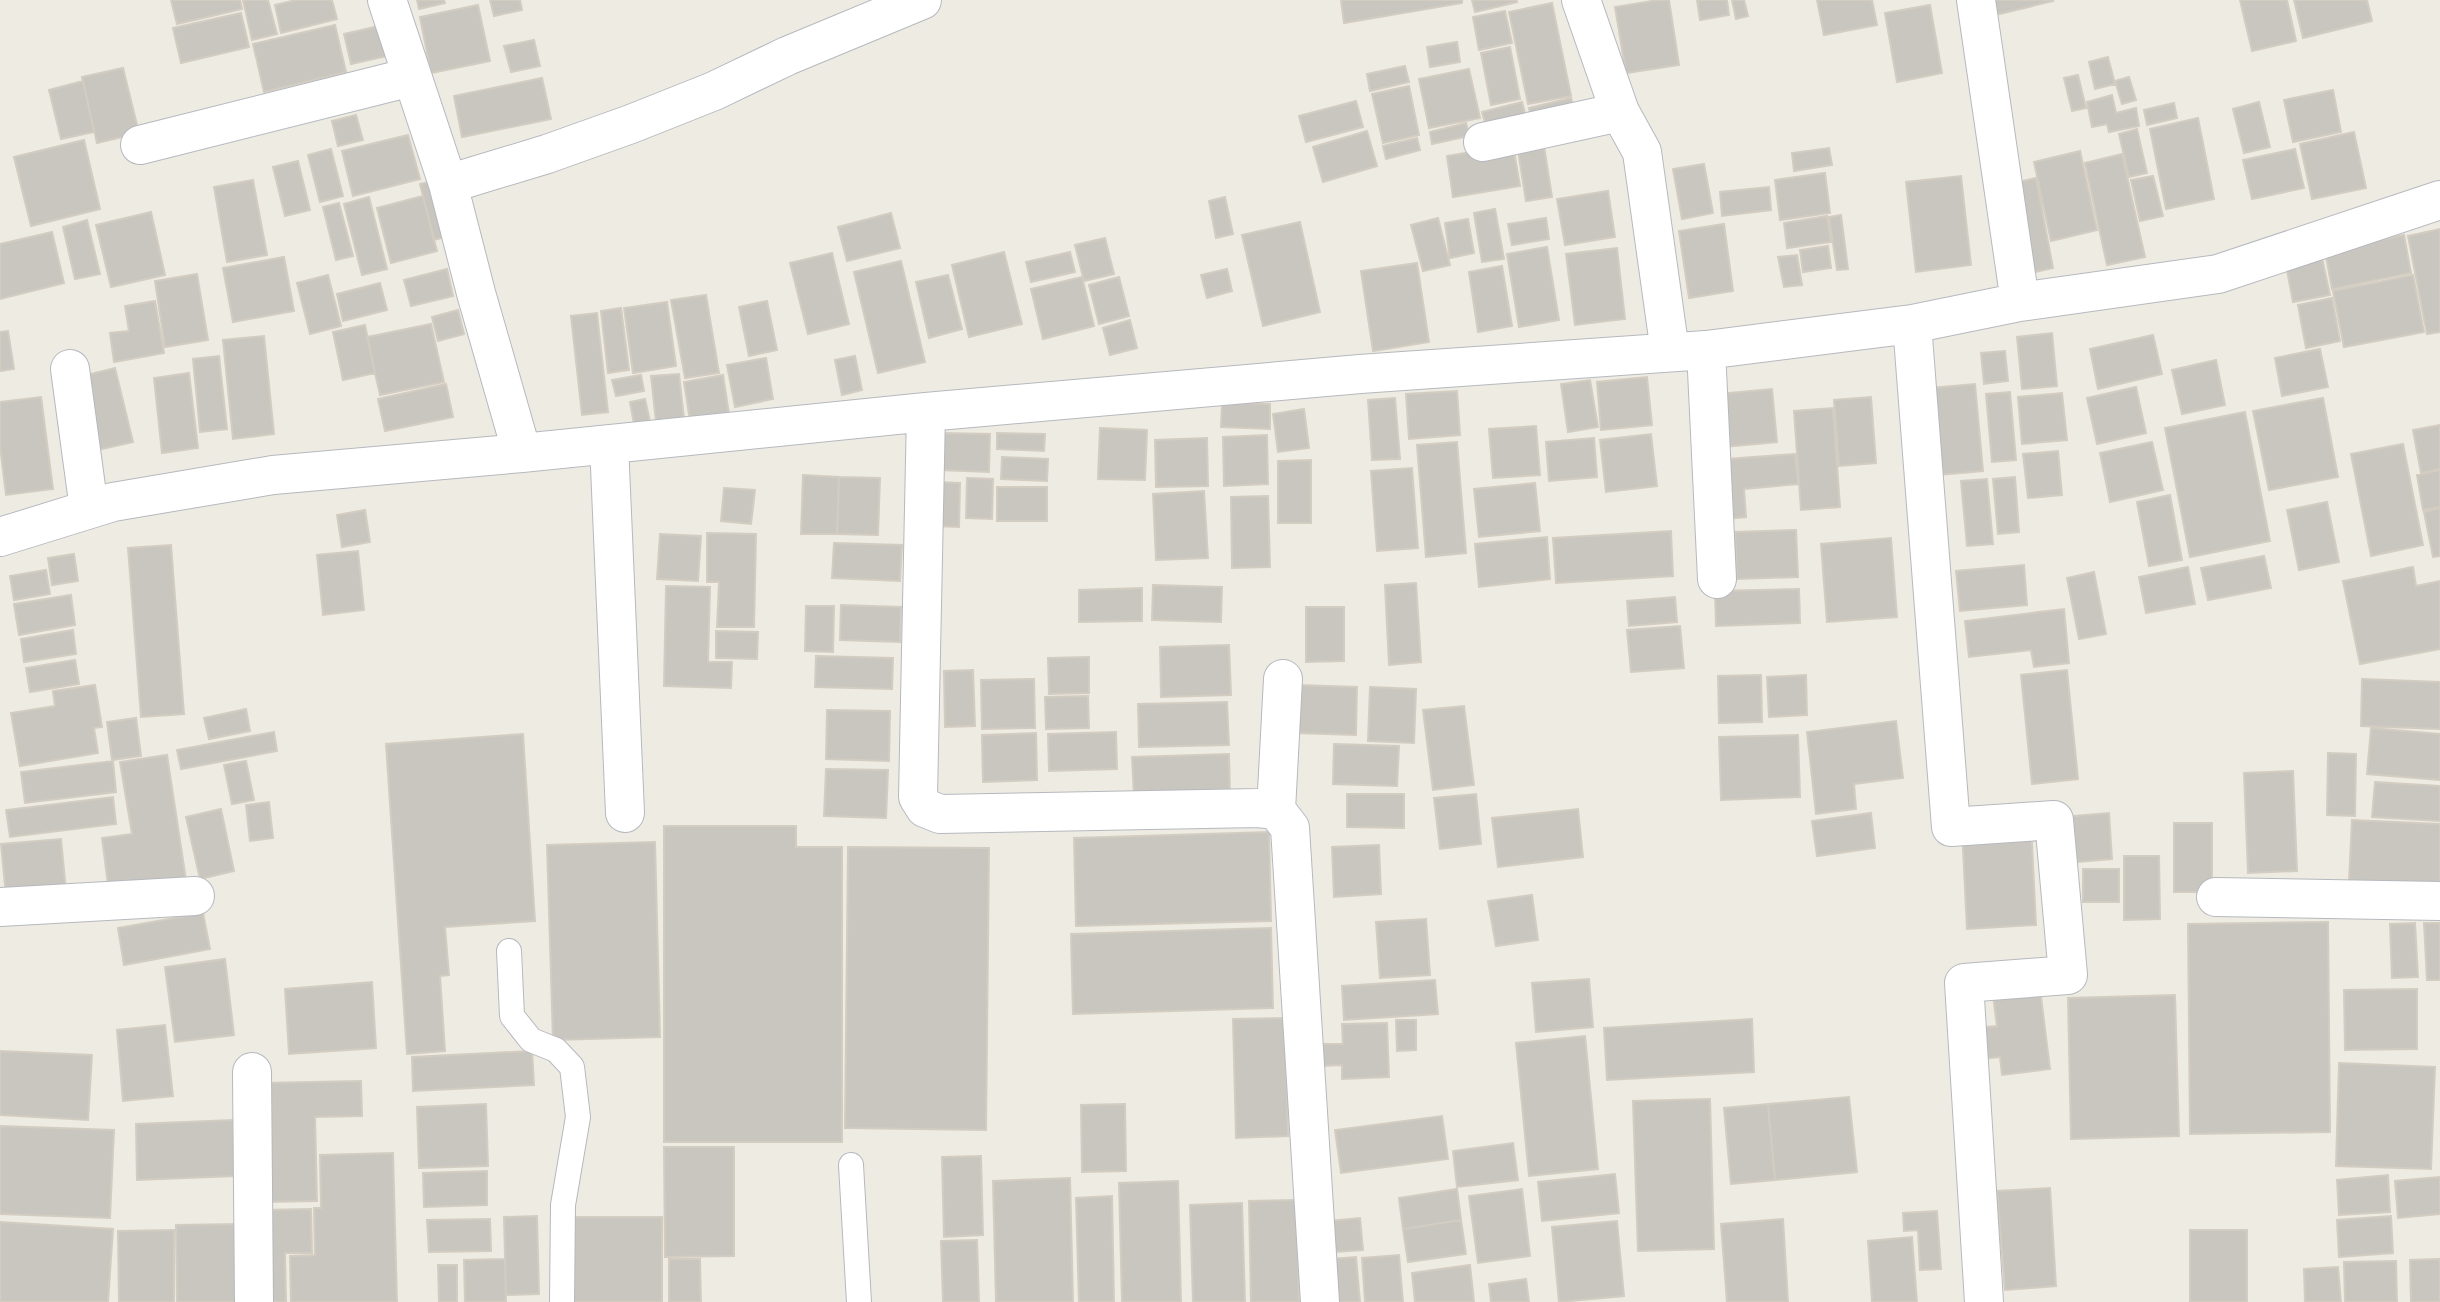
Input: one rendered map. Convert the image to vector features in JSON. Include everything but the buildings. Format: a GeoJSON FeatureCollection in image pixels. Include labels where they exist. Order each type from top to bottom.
{"type":"FeatureCollection","features":[{"type":"Feature","properties":{"kind":"street"},"geometry":{"type":"LineString","coordinates":[[387,0],[448,184],[522,453]]}},
{"type":"Feature","properties":{"kind":"street"},"geometry":{"type":"LineString","coordinates":[[448,184],[547,154],[631,124],[714,91],[787,56],[922,0]]}},
{"type":"Feature","properties":{"kind":"street"},"geometry":{"type":"LineString","coordinates":[[1581,0],[1619,112],[1642,152],[1688,351],[1717,579]]}},
{"type":"Feature","properties":{"kind":"street"},"geometry":{"type":"LineString","coordinates":[[1976,0],[2020,302]]}},
{"type":"Feature","properties":{"kind":"street"},"geometry":{"type":"LineString","coordinates":[[140,145],[411,77]]}},
{"type":"Feature","properties":{"kind":"street"},"geometry":{"type":"LineString","coordinates":[[1483,142],[1619,112]]}},
{"type":"Feature","properties":{"kind":"street"},"geometry":{"type":"LineString","coordinates":[[0,537],[113,502],[274,475],[926,412],[1360,374],[1688,351],[1912,324],[2020,302],[2218,274],[2440,200]]}},
{"type":"Feature","properties":{"kind":"street"},"geometry":{"type":"LineString","coordinates":[[1912,324],[1951,827],[2054,820],[2068,975],[1964,983],[1984,1302]]}},
{"type":"Feature","properties":{"kind":"street"},"geometry":{"type":"LineString","coordinates":[[70,369],[89,509]]}},
{"type":"Feature","properties":{"kind":"street"},"geometry":{"type":"LineString","coordinates":[[926,412],[918,797],[926,808],[940,814],[1244,808],[1276,810]]}},
{"type":"Feature","properties":{"kind":"street"},"geometry":{"type":"LineString","coordinates":[[609,444],[625,813]]}},
{"type":"Feature","properties":{"kind":"street"},"geometry":{"type":"LineString","coordinates":[[1283,679],[1276,810],[1290,828],[1292,844],[1320,1302]]}},
{"type":"Feature","properties":{"kind":"street"},"geometry":{"type":"LineString","coordinates":[[0,907],[195,896]]}},
{"type":"Feature","properties":{"kind":"street"},"geometry":{"type":"LineString","coordinates":[[2216,897],[2440,901]]}},
{"type":"Feature","properties":{"kind":"street"},"geometry":{"type":"LineString","coordinates":[[252,1072],[254,1302]]}},
{"type":"Feature","properties":{"kind":"lane"},"geometry":{"type":"LineString","coordinates":[[509,951],[512,1016],[531,1040],[556,1050],[572,1067],[578,1117],[563,1205],[562,1302]]}},
{"type":"Feature","properties":{"kind":"lane"},"geometry":{"type":"LineString","coordinates":[[851,1165],[859,1302]]}}]}
